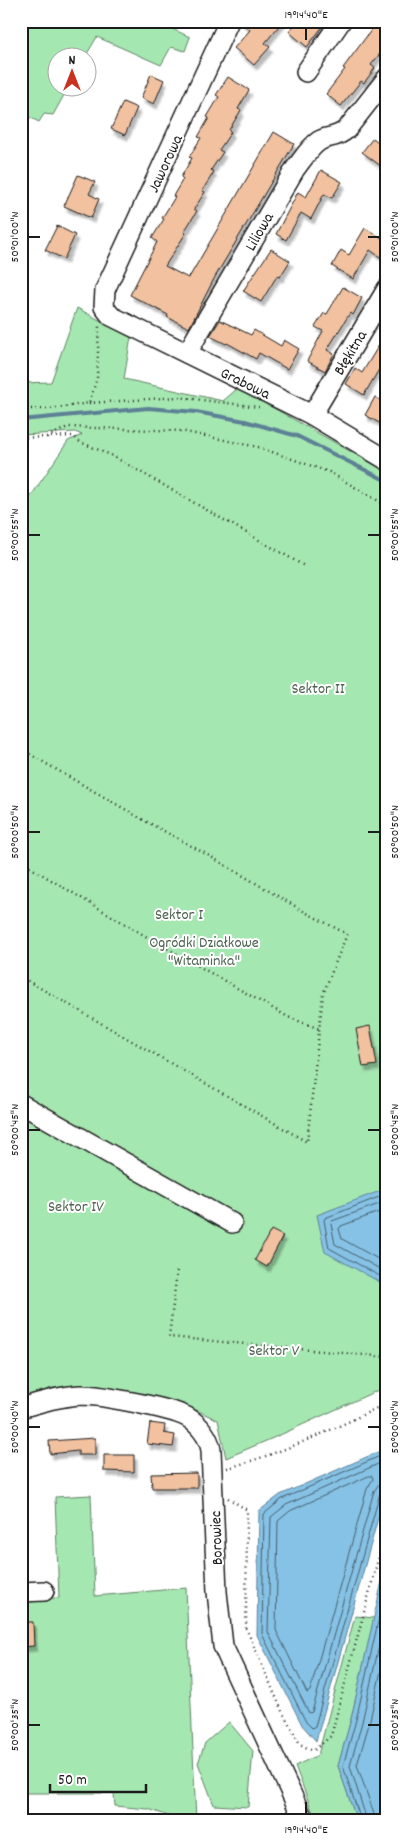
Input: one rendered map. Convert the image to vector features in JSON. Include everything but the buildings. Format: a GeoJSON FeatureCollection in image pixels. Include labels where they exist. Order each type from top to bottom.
{"type":"FeatureCollection","features":[{"type":"Feature","properties":{"kind":"street","name":"Jaworowa"},"geometry":{"type":"LineString","coordinates":[[104,307],[105,290],[229,21]]}},
{"type":"Feature","properties":{"kind":"street"},"geometry":{"type":"LineString","coordinates":[[306,72],[341,21]]}},
{"type":"Feature","properties":{"kind":"street","name":"Liliowa"},"geometry":{"type":"LineString","coordinates":[[187,354],[295,169],[316,143],[340,135],[347,129],[387,78]]}},
{"type":"Feature","properties":{"kind":"street","name":"Błękitna"},"geometry":{"type":"LineString","coordinates":[[312,414],[387,289]]}},
{"type":"Feature","properties":{"kind":"street","name":"Grabowa"},"geometry":{"type":"LineString","coordinates":[[104,307],[111,316],[312,414],[387,460]]}},
{"type":"Feature","properties":{"kind":"street"},"geometry":{"type":"LineString","coordinates":[[21,1104],[232,1223]]}},
{"type":"Feature","properties":{"kind":"street","name":"Borowiec"},"geometry":{"type":"LineString","coordinates":[[21,1408],[64,1396],[88,1395],[107,1397],[178,1413],[194,1422],[206,1436],[211,1446],[216,1592],[223,1646],[304,1821]]}},
{"type":"Feature","properties":{"kind":"street"},"geometry":{"type":"LineString","coordinates":[[21,1592],[44,1590]]}},
{"type":"Feature","properties":{"kind":"path"},"geometry":{"type":"LineString","coordinates":[[89,403],[97,378],[99,318],[104,307]]}},
{"type":"Feature","properties":{"kind":"path"},"geometry":{"type":"LineString","coordinates":[[21,409],[50,409],[89,403],[178,396],[266,408]]}},
{"type":"Feature","properties":{"kind":"path"},"geometry":{"type":"LineString","coordinates":[[47,437],[68,427],[181,431],[191,433],[258,447],[329,472],[387,506]]}},
{"type":"Feature","properties":{"kind":"path"},"geometry":{"type":"LineString","coordinates":[[21,438],[74,436],[80,442],[111,455],[306,567]]}},
{"type":"Feature","properties":{"kind":"path"},"geometry":{"type":"LineString","coordinates":[[21,748],[140,818],[347,934],[323,994],[307,1142],[21,977]]}},
{"type":"Feature","properties":{"kind":"path"},"geometry":{"type":"LineString","coordinates":[[21,862],[142,934],[288,1017],[320,1029]]}},
{"type":"Feature","properties":{"kind":"path"},"geometry":{"type":"LineString","coordinates":[[176,1271],[170,1337],[387,1356]]}},
{"type":"Feature","properties":{"kind":"path"},"geometry":{"type":"LineString","coordinates":[[387,1402],[355,1419],[212,1480],[247,1510],[246,1628],[282,1711],[300,1744],[313,1751],[331,1736],[387,1526]]}},
{"type":"Feature","properties":{"kind":"green space"},"geometry":{"type":"Polygon","coordinates":[[[21,21],[155,21],[190,37],[185,51],[171,47],[161,65],[97,37],[90,48],[48,48],[48,98],[62,98],[53,115],[44,114],[39,122],[21,113],[21,21]]]}},
{"type":"Feature","properties":{"kind":"green space","name":"Ogródki Działkowe \"Witaminka\""},"geometry":{"type":"Polygon","coordinates":[[[77,308],[131,337],[124,379],[223,401],[238,388],[387,472],[387,1386],[226,1458],[218,1420],[176,1401],[84,1385],[52,1388],[21,1399],[21,511],[68,441],[82,435],[75,432],[21,435],[21,383],[51,382],[77,308]]]}},
{"type":"Feature","properties":{"kind":"green space"},"geometry":{"type":"Polygon","coordinates":[[[91,1495],[95,1596],[186,1588],[196,1821],[184,1821],[148,1809],[115,1806],[114,1793],[21,1793],[21,1599],[59,1598],[55,1497],[91,1495]]]}},
{"type":"Feature","properties":{"kind":"green space"},"geometry":{"type":"Polygon","coordinates":[[[355,1616],[374,1618],[351,1719],[338,1766],[357,1821],[316,1821],[295,1766],[318,1755],[355,1616]]]}},
{"type":"Feature","properties":{"kind":"green space"},"geometry":{"type":"Polygon","coordinates":[[[229,1722],[253,1751],[248,1807],[214,1805],[198,1763],[205,1743],[229,1722]]]}},
{"type":"Feature","properties":{"kind":"water"},"geometry":{"type":"Polygon","coordinates":[[[380,1191],[387,1194],[387,1286],[325,1252],[317,1215],[380,1191]]]}},
{"type":"Feature","properties":{"kind":"water"},"geometry":{"type":"Polygon","coordinates":[[[387,1448],[387,1486],[316,1741],[302,1725],[257,1635],[259,1511],[280,1495],[387,1448]]]}},
{"type":"Feature","properties":{"kind":"water"},"geometry":{"type":"Polygon","coordinates":[[[387,1559],[387,1821],[357,1821],[338,1766],[351,1719],[387,1559]]]}},
{"type":"Feature","properties":{"kind":"waterway"},"geometry":{"type":"LineString","coordinates":[[21,420],[148,408],[196,412],[245,421],[297,436],[387,481]]}},
{"type":"Feature","properties":{"kind":"park label","name":"Sektor II"},"geometry":{"type":"Point","coordinates":[318,687]}},
{"type":"Feature","properties":{"kind":"park label","name":"Sektor I"},"geometry":{"type":"Point","coordinates":[179,913]}},
{"type":"Feature","properties":{"kind":"park label","name":"Sektor IV"},"geometry":{"type":"Point","coordinates":[76,1205]}},
{"type":"Feature","properties":{"kind":"park label","name":"Sektor V"},"geometry":{"type":"Point","coordinates":[274,1349]}}]}
